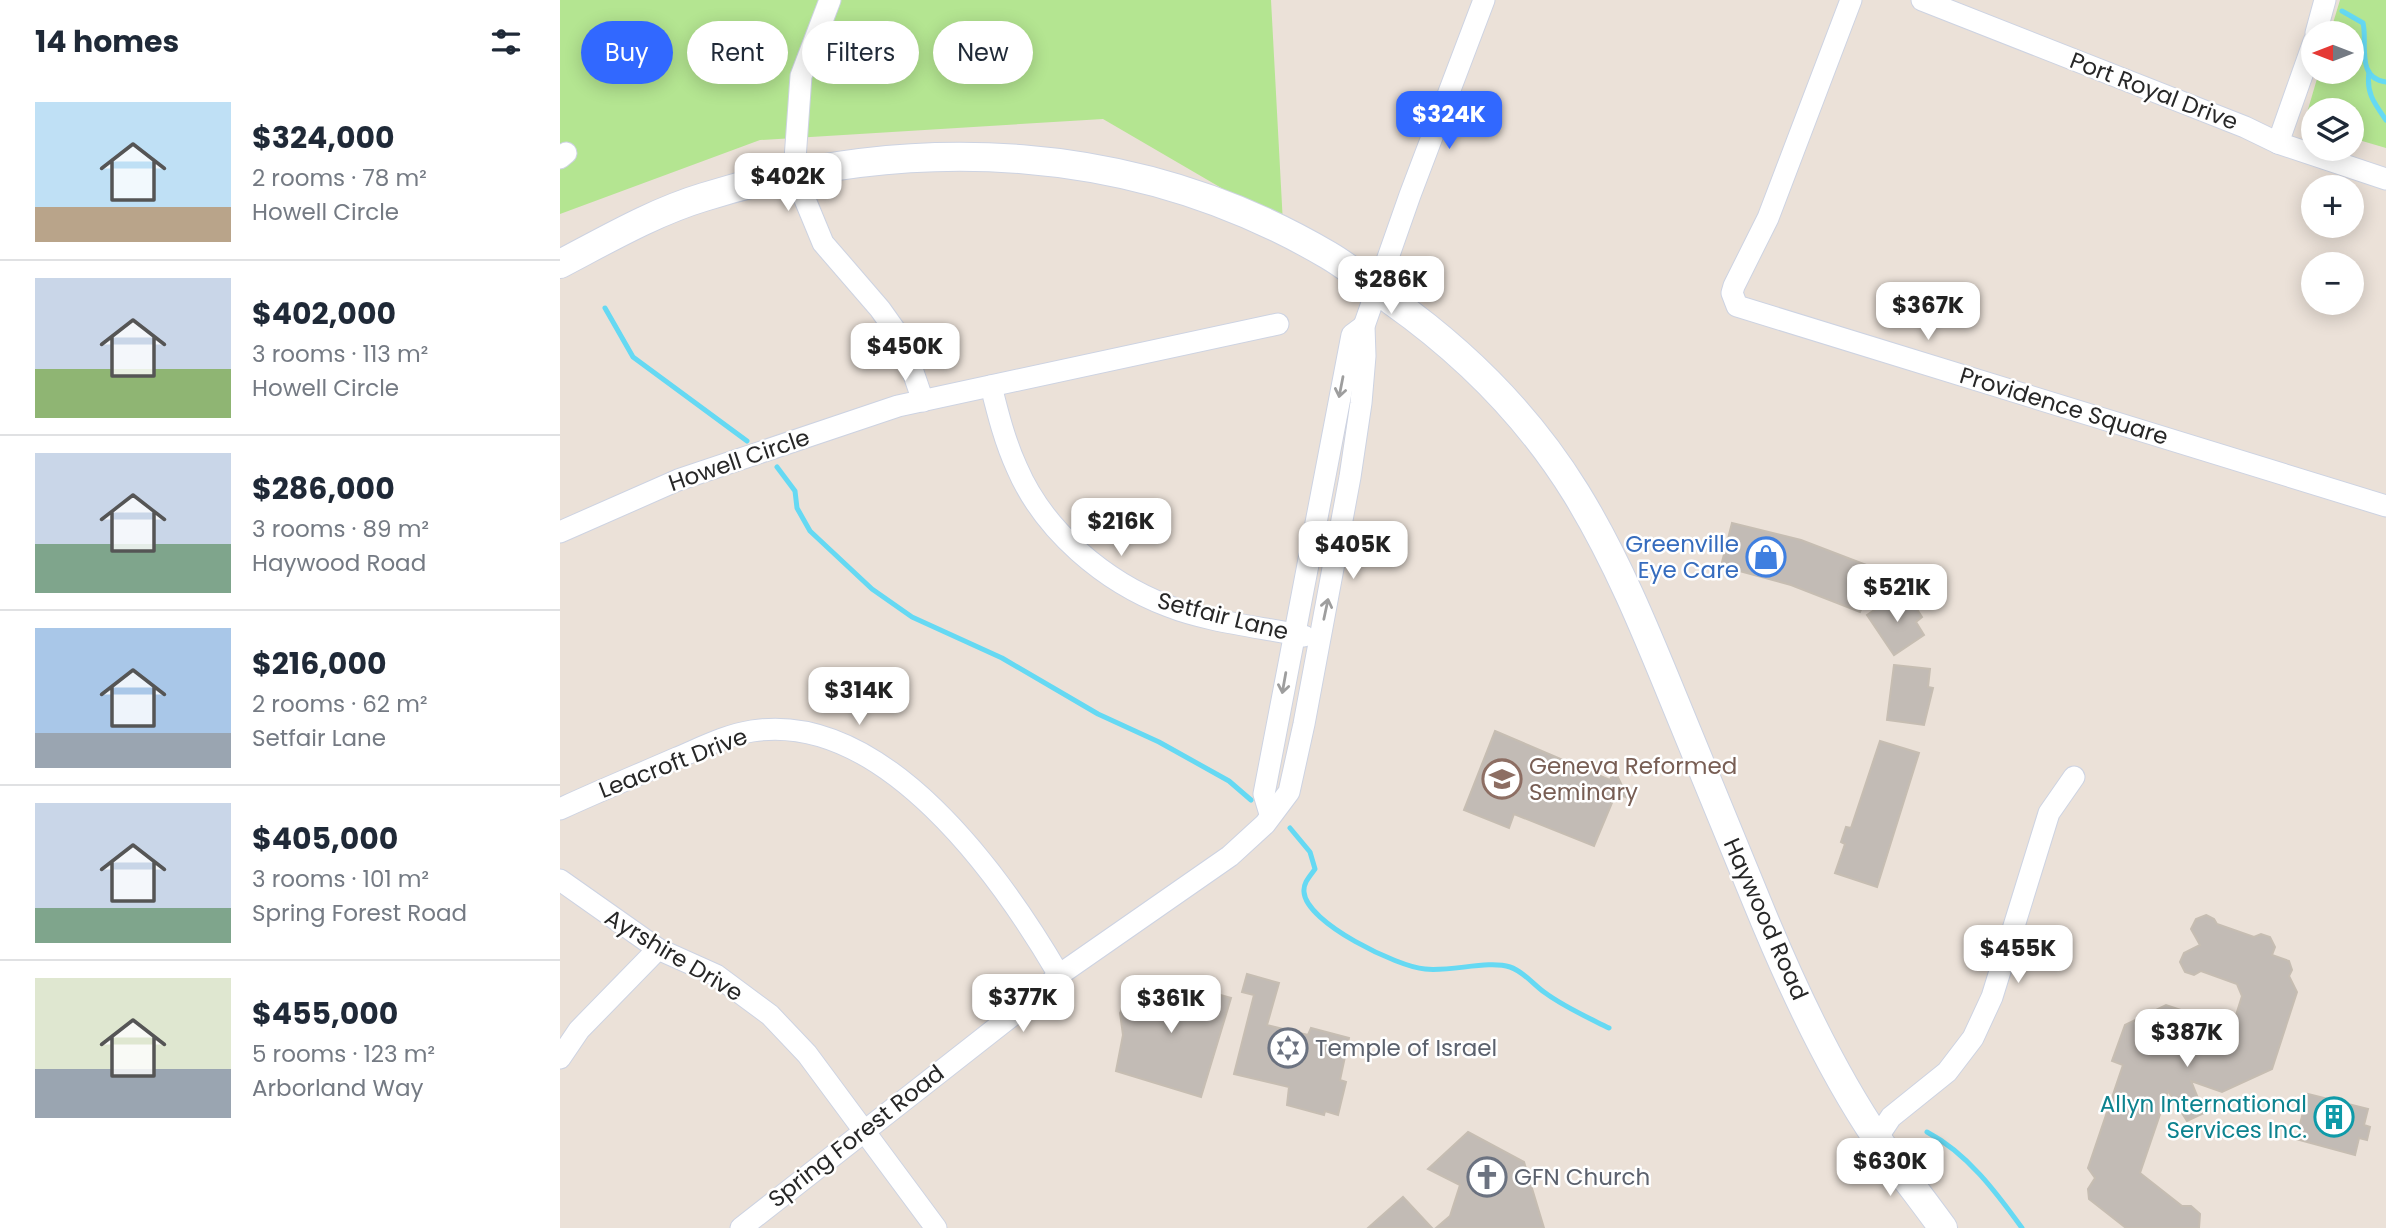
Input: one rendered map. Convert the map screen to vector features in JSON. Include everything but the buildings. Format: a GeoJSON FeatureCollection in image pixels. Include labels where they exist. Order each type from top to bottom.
{"type":"FeatureCollection","features":[{"type":"Feature","properties":{"kind":"main road","name":"Haywood Road"},"geometry":{"type":"LineString","coordinates":[[560,264],[633,226],[701,197],[794,173],[903,156],[940,155],[1049,160],[1114,172],[1194,196],[1275,228],[1332,257],[1438,333],[1471,364],[1510,405],[1574,490],[1627,589],[1785,966],[1824,1046],[1877,1138],[1943,1228]]}},
{"type":"Feature","properties":{"kind":"street"},"geometry":{"type":"LineString","coordinates":[[830,0],[801,76],[794,173],[823,243],[880,309],[902,340],[923,401]]}},
{"type":"Feature","properties":{"kind":"street"},"geometry":{"type":"LineString","coordinates":[[1378,290],[1410,195],[1484,0]]}},
{"type":"Feature","properties":{"kind":"street","name":"Providence Square"},"geometry":{"type":"LineString","coordinates":[[1852,0],[1778,194],[1731,293],[1737,306],[2386,506]]}},
{"type":"Feature","properties":{"kind":"street","name":"Port Royal Drive"},"geometry":{"type":"LineString","coordinates":[[1922,0],[2245,127],[2278,143],[2386,179]]}},
{"type":"Feature","properties":{"kind":"street"},"geometry":{"type":"LineString","coordinates":[[2319,21],[2325,0]]}},
{"type":"Feature","properties":{"kind":"street"},"geometry":{"type":"LineString","coordinates":[[2278,143],[2301,78]]}},
{"type":"Feature","properties":{"kind":"street","name":"Spring Forest Road"},"geometry":{"type":"LineString","coordinates":[[741,1228],[1059,975],[1230,856],[1265,824],[1289,792],[1320,639],[1359,415],[1365,356],[1364,327],[1378,290]]}},
{"type":"Feature","properties":{"kind":"street","name":"Howell Circle"},"geometry":{"type":"LineString","coordinates":[[560,532],[723,464],[923,401],[1278,324]]}},
{"type":"Feature","properties":{"kind":"street","name":"Spring Forest Road"},"geometry":{"type":"LineString","coordinates":[[1270,814],[1264,794],[1293,634],[1352,335],[1364,327]]}},
{"type":"Feature","properties":{"kind":"street","name":"Setfair Lane"},"geometry":{"type":"LineString","coordinates":[[991,386],[1003,431],[1023,480],[1055,525],[1092,562],[1133,590],[1170,607],[1320,639]]}},
{"type":"Feature","properties":{"kind":"street","name":"Leacroft Drive"},"geometry":{"type":"LineString","coordinates":[[560,809],[706,746],[750,731],[801,730],[844,743],[900,779],[967,846],[1041,945],[1059,975]]}},
{"type":"Feature","properties":{"kind":"street"},"geometry":{"type":"LineString","coordinates":[[1877,1138],[1891,1117],[1947,1072],[1973,1038],[1992,997],[2049,813],[2074,777]]}},
{"type":"Feature","properties":{"kind":"street","name":"Ayrshire Drive"},"geometry":{"type":"LineString","coordinates":[[560,880],[658,949],[716,975],[769,1015],[807,1054],[936,1228]]}},
{"type":"Feature","properties":{"kind":"street"},"geometry":{"type":"LineString","coordinates":[[560,1058],[579,1030],[658,949]]}},
{"type":"Feature","properties":{"kind":"green space"},"geometry":{"type":"Polygon","coordinates":[[[560,0],[1271,0],[1283,224],[1103,119],[760,140],[560,214],[560,0]]]}},
{"type":"Feature","properties":{"kind":"green space"},"geometry":{"type":"Polygon","coordinates":[[[2340,0],[2386,0],[2386,148],[2364,142],[2364,98],[2311,98],[2315,84],[2364,84],[2364,21],[2334,21],[2340,0]]]}},
{"type":"Feature","properties":{"kind":"waterway"},"geometry":{"type":"LineString","coordinates":[[2342,11],[2363,23],[2366,67],[2376,79],[2386,82]]}},
{"type":"Feature","properties":{"kind":"waterway"},"geometry":{"type":"LineString","coordinates":[[2369,72],[2370,92],[2386,120]]}},
{"type":"Feature","properties":{"kind":"waterway"},"geometry":{"type":"LineString","coordinates":[[605,308],[633,357],[747,441]]}},
{"type":"Feature","properties":{"kind":"waterway"},"geometry":{"type":"LineString","coordinates":[[777,467],[795,491],[797,508],[810,531],[872,589],[912,617],[1002,658],[1098,714],[1159,742],[1229,781],[1251,800]]}},
{"type":"Feature","properties":{"kind":"waterway"},"geometry":{"type":"LineString","coordinates":[[1290,828],[1310,852],[1315,869],[1304,889],[1309,904],[1320,917],[1355,941],[1375,952],[1425,969],[1491,965],[1510,967],[1576,1012],[1609,1028]]}},
{"type":"Feature","properties":{"kind":"waterway"},"geometry":{"type":"LineString","coordinates":[[1927,1132],[1968,1162],[2022,1228]]}},
{"type":"Feature","properties":{"kind":"place","name":"Greenville Eye Care"},"geometry":{"type":"Point","coordinates":[1766,557]}},
{"type":"Feature","properties":{"kind":"place","name":"Geneva Reformed Seminary"},"geometry":{"type":"Point","coordinates":[1502,779]}},
{"type":"Feature","properties":{"kind":"place","name":"Temple of Israel"},"geometry":{"type":"Point","coordinates":[1288,1048]}},
{"type":"Feature","properties":{"kind":"place","name":"Allyn International Services Inc."},"geometry":{"type":"Point","coordinates":[2334,1117]}},
{"type":"Feature","properties":{"kind":"place","name":"GFN Church"},"geometry":{"type":"Point","coordinates":[1487,1177]}}]}
